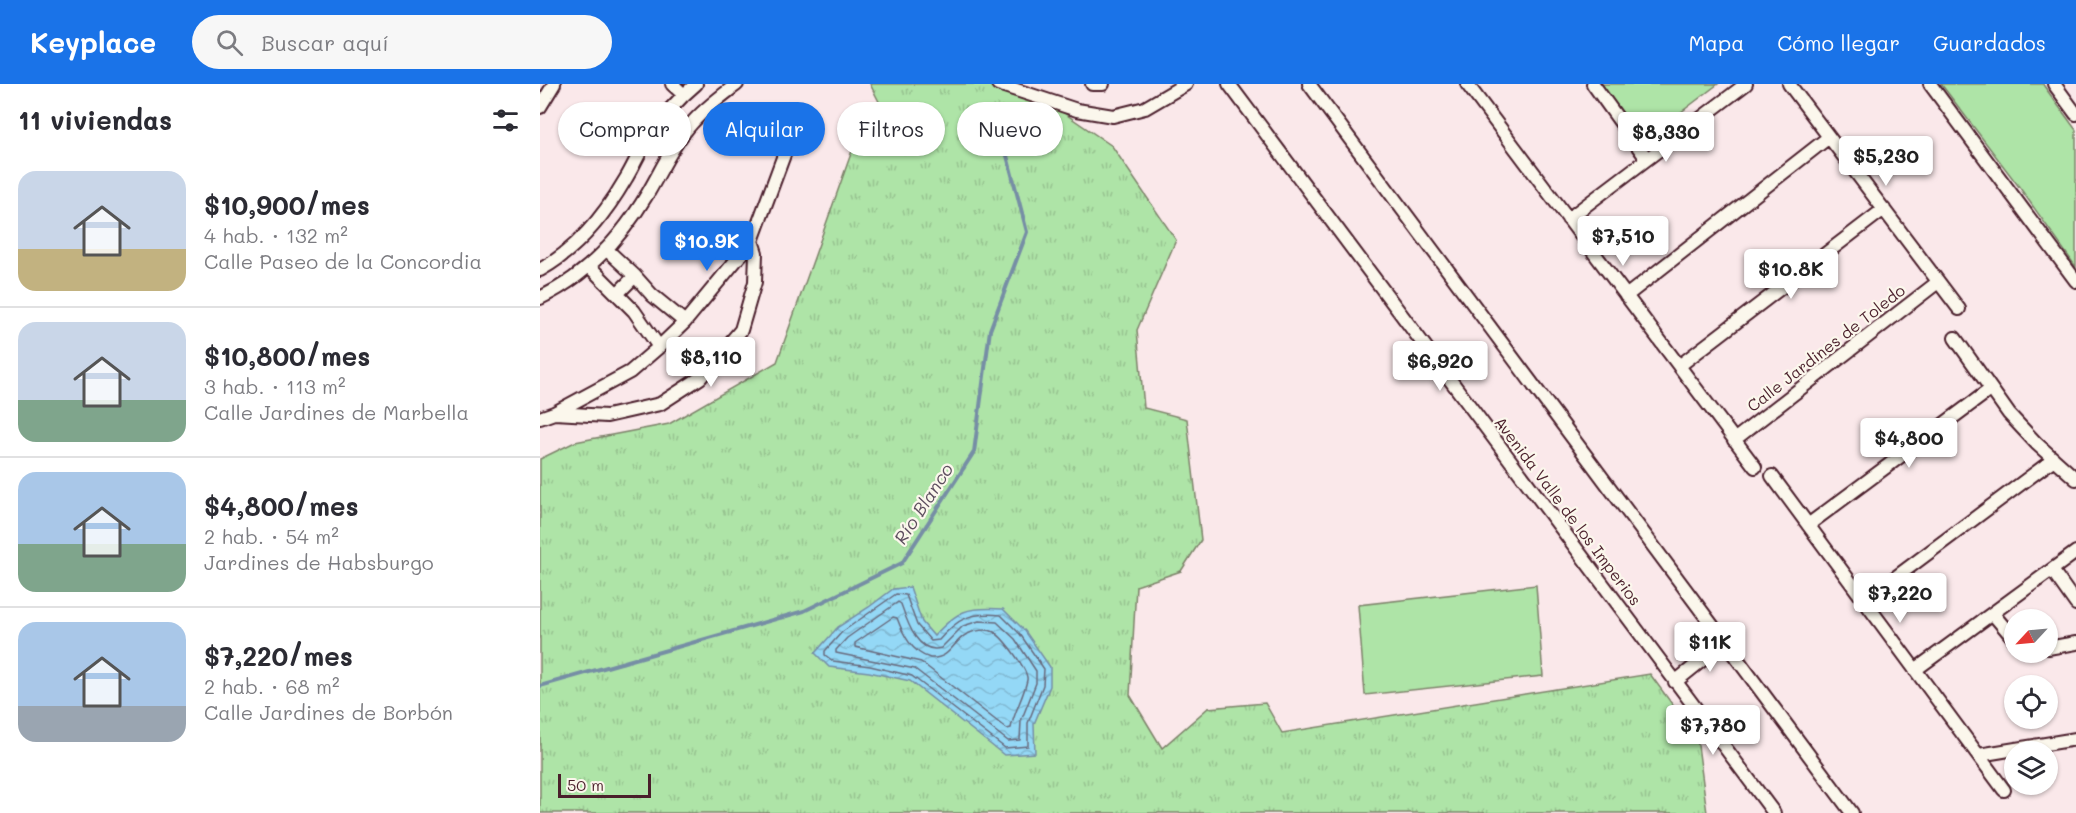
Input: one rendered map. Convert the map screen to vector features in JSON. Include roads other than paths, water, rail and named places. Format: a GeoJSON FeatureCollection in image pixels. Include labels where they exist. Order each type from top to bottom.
{"type":"FeatureCollection","features":[{"type":"Feature","properties":{"kind":"street"},"geometry":{"type":"LineString","coordinates":[[540,107],[554,84]]}},
{"type":"Feature","properties":{"kind":"street"},"geometry":{"type":"LineString","coordinates":[[672,84],[684,94]]}},
{"type":"Feature","properties":{"kind":"street"},"geometry":{"type":"LineString","coordinates":[[540,270],[572,248],[606,210],[648,137],[684,94],[696,84]]}},
{"type":"Feature","properties":{"kind":"street"},"geometry":{"type":"LineString","coordinates":[[540,298],[589,266],[606,249],[640,204],[671,151],[693,122],[737,84]]}},
{"type":"Feature","properties":{"kind":"street"},"geometry":{"type":"LineString","coordinates":[[998,84],[1077,110],[1113,116],[1145,108],[1186,84]]}},
{"type":"Feature","properties":{"kind":"street"},"geometry":{"type":"LineString","coordinates":[[1092,84],[1103,84]]}},
{"type":"Feature","properties":{"kind":"street","name":"Avenida Valle de los Imperios"},"geometry":{"type":"LineString","coordinates":[[1229,84],[1774,813]]}},
{"type":"Feature","properties":{"kind":"street"},"geometry":{"type":"LineString","coordinates":[[1309,84],[1852,813]]}},
{"type":"Feature","properties":{"kind":"street"},"geometry":{"type":"LineString","coordinates":[[1467,84],[1755,468]]}},
{"type":"Feature","properties":{"kind":"street"},"geometry":{"type":"LineString","coordinates":[[1593,84],[1647,159]]}},
{"type":"Feature","properties":{"kind":"street"},"geometry":{"type":"LineString","coordinates":[[1568,219],[1746,84]]}},
{"type":"Feature","properties":{"kind":"street"},"geometry":{"type":"LineString","coordinates":[[1789,84],[1959,309]]}},
{"type":"Feature","properties":{"kind":"street"},"geometry":{"type":"LineString","coordinates":[[1930,84],[2076,281]]}},
{"type":"Feature","properties":{"kind":"street"},"geometry":{"type":"LineString","coordinates":[[2054,84],[2072,100],[2076,114]]}},
{"type":"Feature","properties":{"kind":"street"},"geometry":{"type":"LineString","coordinates":[[1626,296],[1829,137]]}},
{"type":"Feature","properties":{"kind":"street"},"geometry":{"type":"LineString","coordinates":[[540,418],[554,413],[630,372],[686,322],[752,241],[784,156]]}},
{"type":"Feature","properties":{"kind":"street"},"geometry":{"type":"LineString","coordinates":[[1679,366],[1884,209]]}},
{"type":"Feature","properties":{"kind":"street"},"geometry":{"type":"LineString","coordinates":[[554,413],[607,416],[660,404],[700,378],[741,330],[755,282],[756,253],[752,241]]}},
{"type":"Feature","properties":{"kind":"street"},"geometry":{"type":"LineString","coordinates":[[606,249],[636,276],[652,295],[686,322]]}},
{"type":"Feature","properties":{"kind":"street"},"geometry":{"type":"LineString","coordinates":[[589,266],[634,311],[659,347]]}},
{"type":"Feature","properties":{"kind":"street"},"geometry":{"type":"LineString","coordinates":[[616,294],[636,276]]}},
{"type":"Feature","properties":{"kind":"street","name":"Calle Jardines de Toledo"},"geometry":{"type":"LineString","coordinates":[[1734,440],[1938,282]]}},
{"type":"Feature","properties":{"kind":"street"},"geometry":{"type":"LineString","coordinates":[[1955,338],[2009,414],[2076,479]]}},
{"type":"Feature","properties":{"kind":"street"},"geometry":{"type":"LineString","coordinates":[[1808,525],[1991,389]]}},
{"type":"Feature","properties":{"kind":"street"},"geometry":{"type":"LineString","coordinates":[[1864,601],[2054,459]]}},
{"type":"Feature","properties":{"kind":"street"},"geometry":{"type":"LineString","coordinates":[[1772,476],[2004,790]]}},
{"type":"Feature","properties":{"kind":"street"},"geometry":{"type":"LineString","coordinates":[[1915,670],[2076,552]]}},
{"type":"Feature","properties":{"kind":"street"},"geometry":{"type":"LineString","coordinates":[[2052,570],[2076,604]]}},
{"type":"Feature","properties":{"kind":"street"},"geometry":{"type":"LineString","coordinates":[[1992,614],[2004,628]]}},
{"type":"Feature","properties":{"kind":"street"},"geometry":{"type":"LineString","coordinates":[[1675,682],[1726,641]]}},
{"type":"Feature","properties":{"kind":"street"},"geometry":{"type":"LineString","coordinates":[[2058,646],[2076,643]]}},
{"type":"Feature","properties":{"kind":"street"},"geometry":{"type":"LineString","coordinates":[[1978,755],[2076,739]]}},
{"type":"Feature","properties":{"kind":"water"},"geometry":{"type":"Polygon","coordinates":[[[910,587],[922,622],[934,636],[957,616],[980,609],[1003,609],[1025,631],[1050,667],[1050,686],[1034,724],[1035,753],[1004,755],[910,681],[869,672],[829,667],[815,653],[838,627],[893,589],[910,587]]]}},
{"type":"Feature","properties":{"kind":"waterway","name":"Río Blanco"},"geometry":{"type":"LineString","coordinates":[[540,686],[804,611],[902,563],[974,452],[990,330],[1027,232],[1007,156]]}}]}
